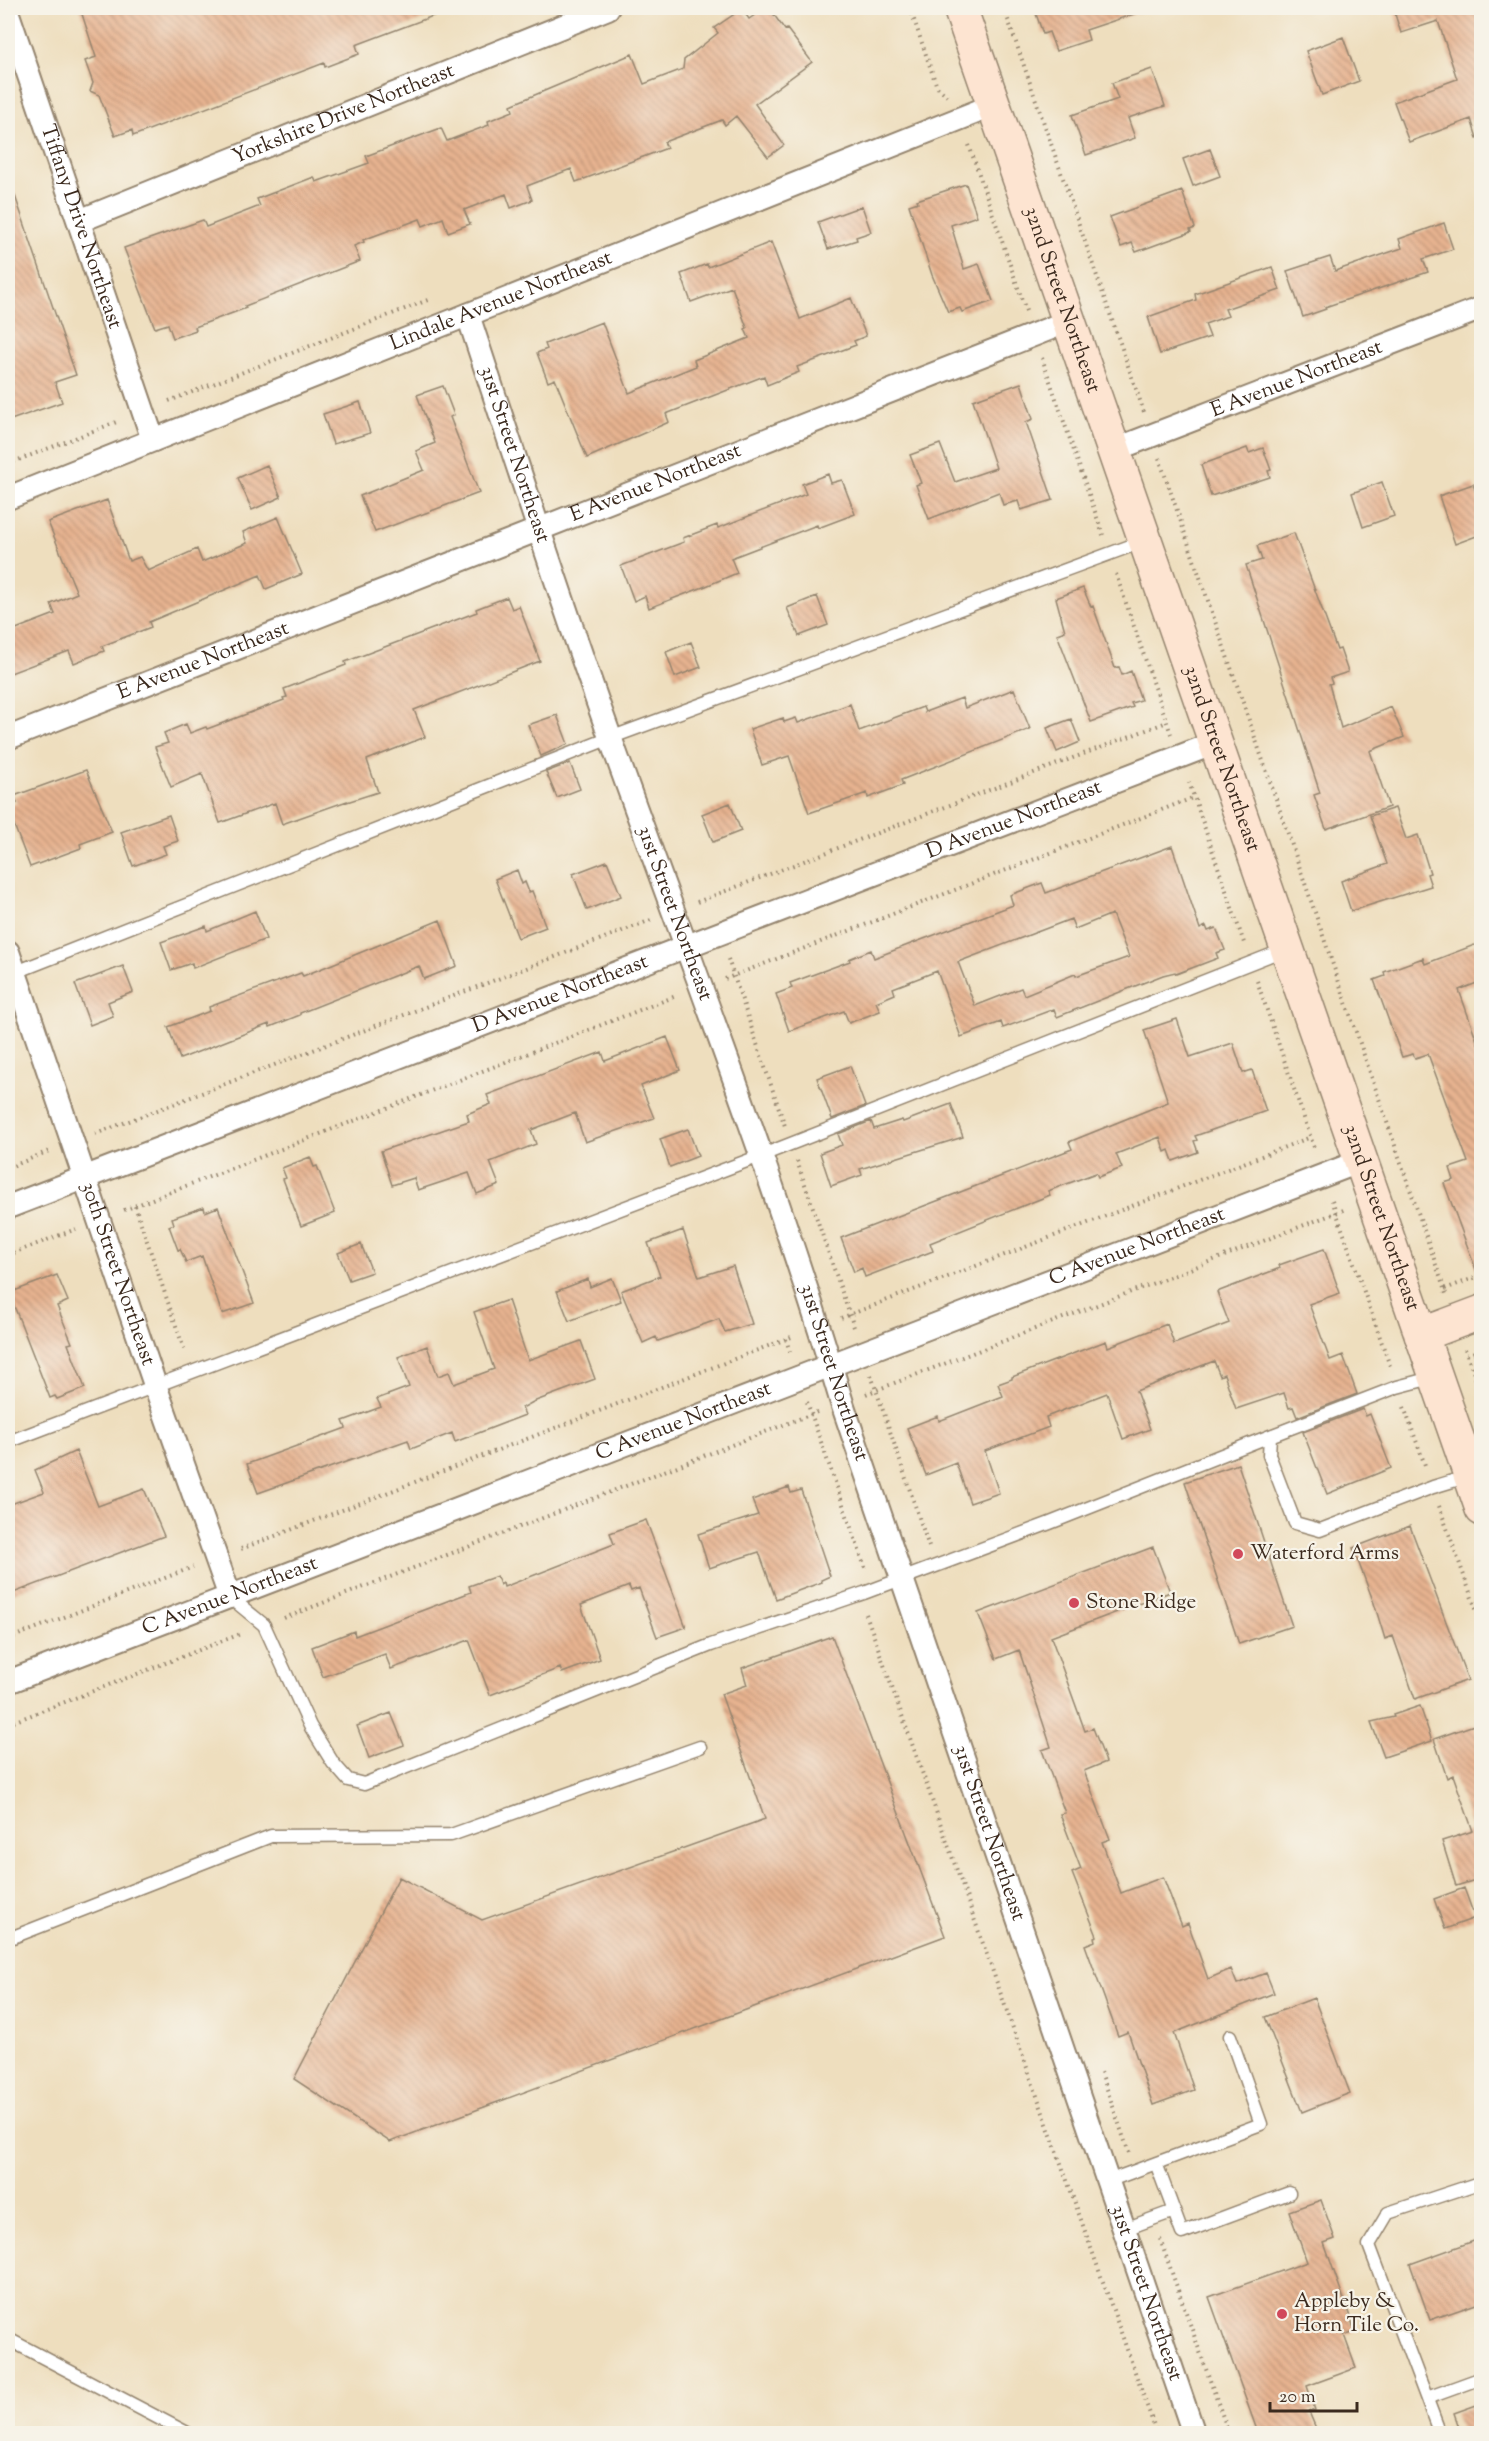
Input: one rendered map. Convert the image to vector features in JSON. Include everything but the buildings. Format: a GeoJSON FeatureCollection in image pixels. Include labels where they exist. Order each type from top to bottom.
{"type":"FeatureCollection","features":[{"type":"Feature","properties":{"kind":"main road","name":"32nd Street Northeast"},"geometry":{"type":"LineString","coordinates":[[960,8],[1482,1509]]}},
{"type":"Feature","properties":{"kind":"main road"},"geometry":{"type":"LineString","coordinates":[[1421,1335],[1482,1312]]}},
{"type":"Feature","properties":{"kind":"street","name":"Yorkshire Drive Northeast"},"geometry":{"type":"LineString","coordinates":[[79,221],[608,8]]}},
{"type":"Feature","properties":{"kind":"street","name":"Tiffany Drive Northeast"},"geometry":{"type":"LineString","coordinates":[[8,14],[153,440]]}},
{"type":"Feature","properties":{"kind":"street","name":"Lindale Avenue Northeast"},"geometry":{"type":"LineString","coordinates":[[8,498],[994,105]]}},
{"type":"Feature","properties":{"kind":"street","name":"E Avenue Northeast"},"geometry":{"type":"LineString","coordinates":[[1114,450],[1482,308]]}},
{"type":"Feature","properties":{"kind":"street","name":"31st Street Northeast"},"geometry":{"type":"LineString","coordinates":[[468,315],[610,738],[687,947],[760,1156],[1194,2433]]}},
{"type":"Feature","properties":{"kind":"street","name":"E Avenue Northeast"},"geometry":{"type":"LineString","coordinates":[[8,738],[1069,321]]}},
{"type":"Feature","properties":{"kind":"street","name":"D Avenue Northeast"},"geometry":{"type":"LineString","coordinates":[[8,1208],[1215,743]]}},
{"type":"Feature","properties":{"kind":"street","name":"30th Street Northeast"},"geometry":{"type":"LineString","coordinates":[[10,967],[230,1597]]}},
{"type":"Feature","properties":{"kind":"street","name":"C Avenue Northeast"},"geometry":{"type":"LineString","coordinates":[[8,1682],[1361,1161]]}},
{"type":"Feature","properties":{"kind":"lane"},"geometry":{"type":"LineString","coordinates":[[10,967],[610,738],[1145,541]]}},
{"type":"Feature","properties":{"kind":"lane"},"geometry":{"type":"LineString","coordinates":[[8,1442],[760,1156],[1287,948]]}},
{"type":"Feature","properties":{"kind":"lane"},"geometry":{"type":"LineString","coordinates":[[230,1597],[264,1625],[310,1726],[333,1763],[348,1780],[364,1784],[711,1645],[864,1593],[1397,1387],[1436,1377]]}},
{"type":"Feature","properties":{"kind":"lane"},"geometry":{"type":"LineString","coordinates":[[1270,1436],[1269,1455],[1295,1523],[1320,1530],[1470,1475]]}},
{"type":"Feature","properties":{"kind":"lane"},"geometry":{"type":"LineString","coordinates":[[8,1939],[271,1836],[451,1835],[700,1747]]}},
{"type":"Feature","properties":{"kind":"lane"},"geometry":{"type":"LineString","coordinates":[[1108,2181],[1261,2124],[1230,2036]]}},
{"type":"Feature","properties":{"kind":"lane"},"geometry":{"type":"LineString","coordinates":[[1156,2163],[1182,2233],[1289,2193]]}},
{"type":"Feature","properties":{"kind":"lane"},"geometry":{"type":"LineString","coordinates":[[1440,2433],[1369,2245],[1388,2213],[1482,2182]]}},
{"type":"Feature","properties":{"kind":"lane"},"geometry":{"type":"LineString","coordinates":[[1125,2229],[1174,2211]]}},
{"type":"Feature","properties":{"kind":"lane"},"geometry":{"type":"LineString","coordinates":[[8,2339],[189,2433]]}},
{"type":"Feature","properties":{"kind":"lane"},"geometry":{"type":"LineString","coordinates":[[1427,2398],[1482,2378]]}},
{"type":"Feature","properties":{"kind":"path"},"geometry":{"type":"LineString","coordinates":[[910,8],[937,87],[943,94],[952,98]]}},
{"type":"Feature","properties":{"kind":"path"},"geometry":{"type":"LineString","coordinates":[[1004,8],[1144,414]]}},
{"type":"Feature","properties":{"kind":"path"},"geometry":{"type":"LineString","coordinates":[[969,144],[1027,312]]}},
{"type":"Feature","properties":{"kind":"path"},"geometry":{"type":"LineString","coordinates":[[8,464],[119,420]]}},
{"type":"Feature","properties":{"kind":"path"},"geometry":{"type":"LineString","coordinates":[[1159,457],[1449,1303]]}},
{"type":"Feature","properties":{"kind":"path"},"geometry":{"type":"LineString","coordinates":[[694,903],[1167,722]]}},
{"type":"Feature","properties":{"kind":"path"},"geometry":{"type":"LineString","coordinates":[[721,980],[1195,797]]}},
{"type":"Feature","properties":{"kind":"path"},"geometry":{"type":"LineString","coordinates":[[706,898],[709,906]]}},
{"type":"Feature","properties":{"kind":"path"},"geometry":{"type":"LineString","coordinates":[[94,1134],[658,918]]}},
{"type":"Feature","properties":{"kind":"path"},"geometry":{"type":"LineString","coordinates":[[120,1211],[683,994]]}},
{"type":"Feature","properties":{"kind":"path"},"geometry":{"type":"LineString","coordinates":[[838,1319],[1311,1137]]}},
{"type":"Feature","properties":{"kind":"path"},"geometry":{"type":"LineString","coordinates":[[8,1168],[56,1149]]}},
{"type":"Feature","properties":{"kind":"path"},"geometry":{"type":"LineString","coordinates":[[1332,1199],[1482,1626]]}},
{"type":"Feature","properties":{"kind":"path"},"geometry":{"type":"LineString","coordinates":[[135,1206],[192,1371]]}},
{"type":"Feature","properties":{"kind":"path"},"geometry":{"type":"LineString","coordinates":[[863,1395],[1347,1209]]}},
{"type":"Feature","properties":{"kind":"path"},"geometry":{"type":"LineString","coordinates":[[8,1255],[82,1227]]}},
{"type":"Feature","properties":{"kind":"path"},"geometry":{"type":"LineString","coordinates":[[1445,1289],[1482,1275]]}},
{"type":"Feature","properties":{"kind":"path"},"geometry":{"type":"LineString","coordinates":[[235,1551],[803,1332]]}},
{"type":"Feature","properties":{"kind":"path"},"geometry":{"type":"LineString","coordinates":[[786,1339],[792,1358]]}},
{"type":"Feature","properties":{"kind":"path"},"geometry":{"type":"LineString","coordinates":[[1463,1343],[1482,1396]]}},
{"type":"Feature","properties":{"kind":"path"},"geometry":{"type":"LineString","coordinates":[[1467,1355],[1482,1349]]}},
{"type":"Feature","properties":{"kind":"path"},"geometry":{"type":"LineString","coordinates":[[869,1372],[929,1548]]}},
{"type":"Feature","properties":{"kind":"path"},"geometry":{"type":"LineString","coordinates":[[805,1395],[866,1571]]}},
{"type":"Feature","properties":{"kind":"path"},"geometry":{"type":"LineString","coordinates":[[8,1724],[824,1410]]}},
{"type":"Feature","properties":{"kind":"path"},"geometry":{"type":"LineString","coordinates":[[8,1639],[200,1565]]}},
{"type":"Feature","properties":{"kind":"path"},"geometry":{"type":"LineString","coordinates":[[863,1605],[1157,2433]]}},
{"type":"Feature","properties":{"kind":"place","name":"Waterford Arms"},"geometry":{"type":"Point","coordinates":[1238,1554]}},
{"type":"Feature","properties":{"kind":"place","name":"Stone Ridge"},"geometry":{"type":"Point","coordinates":[1074,1603]}},
{"type":"Feature","properties":{"kind":"place","name":"Appleby & Horn Tile Co."},"geometry":{"type":"Point","coordinates":[1282,2314]}}]}
